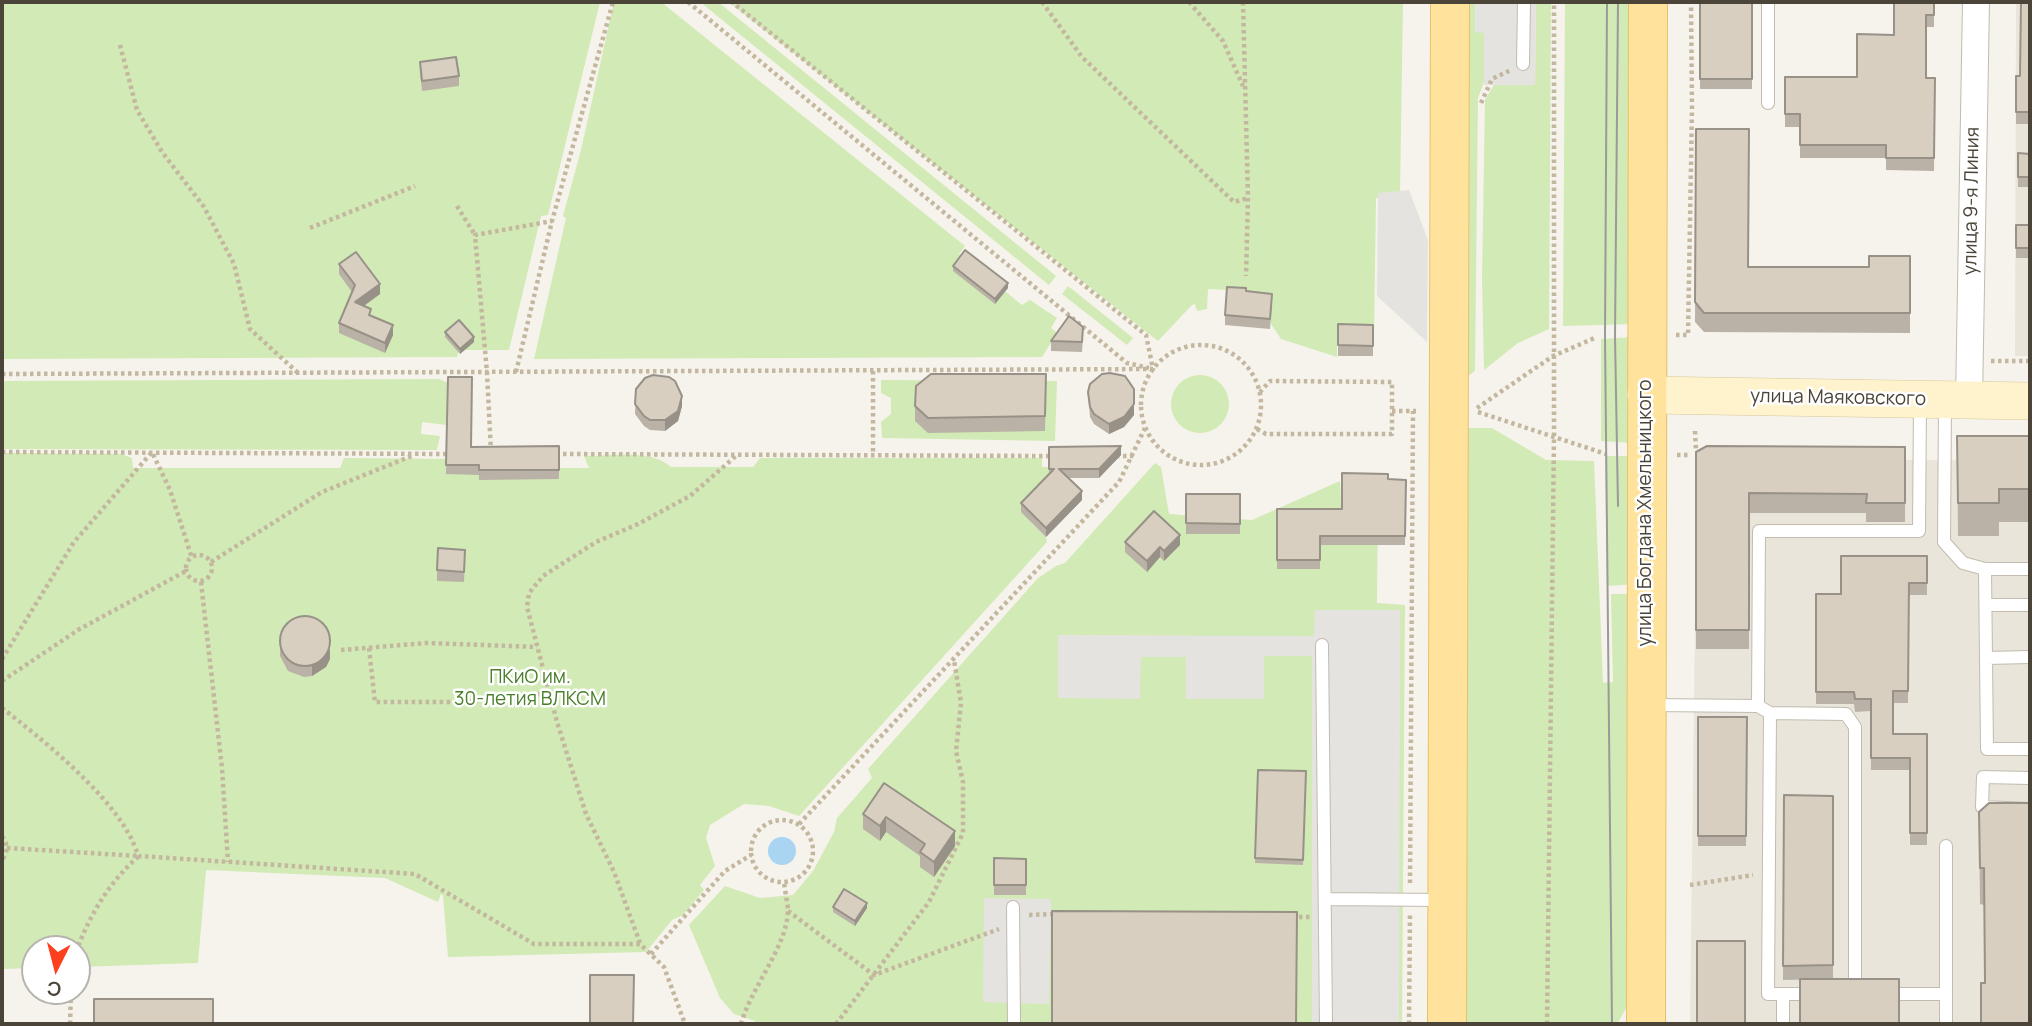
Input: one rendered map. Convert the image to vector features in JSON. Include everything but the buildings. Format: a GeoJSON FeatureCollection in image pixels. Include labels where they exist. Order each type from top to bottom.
{"type":"FeatureCollection","features":[{"type":"Feature","properties":{"kind":"main road"},"geometry":{"type":"LineString","coordinates":[[1447,1024],[1429,900],[1450,2]]}},
{"type":"Feature","properties":{"kind":"main road","name":"улица Богдана Хмельницкого"},"geometry":{"type":"LineString","coordinates":[[1646,1024],[1648,2]]}},
{"type":"Feature","properties":{"kind":"main road","name":"улица Маяковского"},"geometry":{"type":"LineString","coordinates":[[1646,395],[2030,401]]}},
{"type":"Feature","properties":{"kind":"street","name":"улица 9-я Линия"},"geometry":{"type":"LineString","coordinates":[[1944,400],[1969,361],[1976,2]]}},
{"type":"Feature","properties":{"kind":"lane"},"geometry":{"type":"LineString","coordinates":[[1523,64],[1524,2]]}},
{"type":"Feature","properties":{"kind":"lane"},"geometry":{"type":"LineString","coordinates":[[1768,2],[1768,103]]}},
{"type":"Feature","properties":{"kind":"lane"},"geometry":{"type":"LineString","coordinates":[[1944,400],[1944,542],[1963,563],[1985,569],[2030,569]]}},
{"type":"Feature","properties":{"kind":"lane"},"geometry":{"type":"LineString","coordinates":[[1758,706],[1759,531],[1919,531],[1944,400]]}},
{"type":"Feature","properties":{"kind":"lane"},"geometry":{"type":"LineString","coordinates":[[1985,569],[1987,749],[2030,749]]}},
{"type":"Feature","properties":{"kind":"lane"},"geometry":{"type":"LineString","coordinates":[[1986,605],[2030,605]]}},
{"type":"Feature","properties":{"kind":"lane"},"geometry":{"type":"LineString","coordinates":[[1322,645],[1326,1024]]}},
{"type":"Feature","properties":{"kind":"lane"},"geometry":{"type":"LineString","coordinates":[[1986,657],[2030,657]]}},
{"type":"Feature","properties":{"kind":"lane"},"geometry":{"type":"LineString","coordinates":[[1647,705],[1758,706],[1770,713],[1846,714],[1855,727],[1843,994]]}},
{"type":"Feature","properties":{"kind":"lane"},"geometry":{"type":"LineString","coordinates":[[1770,713],[1768,994],[1946,994]]}},
{"type":"Feature","properties":{"kind":"lane"},"geometry":{"type":"LineString","coordinates":[[2030,778],[1983,777],[1982,807],[2030,809]]}},
{"type":"Feature","properties":{"kind":"lane"},"geometry":{"type":"LineString","coordinates":[[1946,846],[1946,1024]]}},
{"type":"Feature","properties":{"kind":"lane"},"geometry":{"type":"LineString","coordinates":[[1325,899],[1429,900]]}},
{"type":"Feature","properties":{"kind":"lane"},"geometry":{"type":"LineString","coordinates":[[1013,907],[1014,1024]]}},
{"type":"Feature","properties":{"kind":"lane"},"geometry":{"type":"LineString","coordinates":[[1783,994],[1783,1024]]}},
{"type":"Feature","properties":{"kind":"path"},"geometry":{"type":"LineString","coordinates":[[516,372],[552,221],[613,2]]}},
{"type":"Feature","properties":{"kind":"path"},"geometry":{"type":"LineString","coordinates":[[688,2],[1127,363],[1153,369]]}},
{"type":"Feature","properties":{"kind":"path"},"geometry":{"type":"LineString","coordinates":[[732,2],[1146,335],[1153,369]]}},
{"type":"Feature","properties":{"kind":"path"},"geometry":{"type":"LineString","coordinates":[[1042,2],[1082,57],[1234,202],[1248,198]]}},
{"type":"Feature","properties":{"kind":"path"},"geometry":{"type":"LineString","coordinates":[[1189,2],[1223,41],[1245,90]]}},
{"type":"Feature","properties":{"kind":"path"},"geometry":{"type":"LineString","coordinates":[[1243,2],[1248,198],[1246,276]]}},
{"type":"Feature","properties":{"kind":"path"},"geometry":{"type":"LineString","coordinates":[[1547,1024],[1554,437],[1554,2]]}},
{"type":"Feature","properties":{"kind":"path"},"geometry":{"type":"LineString","coordinates":[[1674,335],[1688,335],[1691,2]]}},
{"type":"Feature","properties":{"kind":"path"},"geometry":{"type":"LineString","coordinates":[[120,45],[138,110],[162,152],[204,207],[234,264],[250,330],[298,373]]}},
{"type":"Feature","properties":{"kind":"path"},"geometry":{"type":"LineString","coordinates":[[1480,103],[1492,79],[1523,64]]}},
{"type":"Feature","properties":{"kind":"path"},"geometry":{"type":"LineString","coordinates":[[310,228],[415,186]]}},
{"type":"Feature","properties":{"kind":"path"},"geometry":{"type":"LineString","coordinates":[[457,206],[475,235],[491,454]]}},
{"type":"Feature","properties":{"kind":"path"},"geometry":{"type":"LineString","coordinates":[[475,235],[552,221]]}},
{"type":"Feature","properties":{"kind":"path"},"geometry":{"type":"LineString","coordinates":[[1474,411],[1553,356],[1597,337]]}},
{"type":"Feature","properties":{"kind":"path"},"geometry":{"type":"LineString","coordinates":[[1204,345],[1223,349],[1241,359],[1260,392],[1262,411],[1257,429],[1246,446],[1230,458],[1211,465],[1191,465],[1172,458],[1156,445],[1145,428],[1141,408],[1143,387],[1153,369],[1167,355],[1185,347],[1204,345]]}},
{"type":"Feature","properties":{"kind":"path"},"geometry":{"type":"LineString","coordinates":[[1969,361],[2030,360]]}},
{"type":"Feature","properties":{"kind":"path"},"geometry":{"type":"LineString","coordinates":[[2,374],[1153,369]]}},
{"type":"Feature","properties":{"kind":"path"},"geometry":{"type":"LineString","coordinates":[[873,371],[873,455]]}},
{"type":"Feature","properties":{"kind":"path"},"geometry":{"type":"LineString","coordinates":[[1257,429],[1266,434],[1392,434],[1392,382],[1270,381],[1260,392]]}},
{"type":"Feature","properties":{"kind":"path"},"geometry":{"type":"LineString","coordinates":[[1474,411],[1476,399]]}},
{"type":"Feature","properties":{"kind":"path"},"geometry":{"type":"LineString","coordinates":[[1392,411],[1426,411]]}},
{"type":"Feature","properties":{"kind":"path"},"geometry":{"type":"LineString","coordinates":[[1409,1024],[1429,900],[1413,411]]}},
{"type":"Feature","properties":{"kind":"path"},"geometry":{"type":"LineString","coordinates":[[1474,411],[1606,454]]}},
{"type":"Feature","properties":{"kind":"path"},"geometry":{"type":"LineString","coordinates":[[799,824],[1119,482],[1145,428]]}},
{"type":"Feature","properties":{"kind":"path"},"geometry":{"type":"LineString","coordinates":[[1695,431],[1696,451]]}},
{"type":"Feature","properties":{"kind":"path"},"geometry":{"type":"LineString","coordinates":[[2,453],[454,454]]}},
{"type":"Feature","properties":{"kind":"path"},"geometry":{"type":"LineString","coordinates":[[152,453],[170,490],[192,558]]}},
{"type":"Feature","properties":{"kind":"path"},"geometry":{"type":"LineString","coordinates":[[2,659],[74,542],[152,453]]}},
{"type":"Feature","properties":{"kind":"path"},"geometry":{"type":"LineString","coordinates":[[211,562],[322,492],[418,453]]}},
{"type":"Feature","properties":{"kind":"path"},"geometry":{"type":"LineString","coordinates":[[478,454],[504,454]]}},
{"type":"Feature","properties":{"kind":"path"},"geometry":{"type":"LineString","coordinates":[[545,454],[1065,456]]}},
{"type":"Feature","properties":{"kind":"path"},"geometry":{"type":"LineString","coordinates":[[685,1024],[664,967],[640,944],[614,872],[586,814],[549,693],[527,607],[529,593],[543,576],[596,542],[638,524],[690,495],[737,455]]}},
{"type":"Feature","properties":{"kind":"path"},"geometry":{"type":"LineString","coordinates":[[1677,455],[1690,455]]}},
{"type":"Feature","properties":{"kind":"path"},"geometry":{"type":"LineString","coordinates":[[1106,456],[1133,456]]}},
{"type":"Feature","properties":{"kind":"path"},"geometry":{"type":"LineString","coordinates":[[200,555],[211,562],[212,572],[201,582],[193,580],[186,571],[186,565],[192,558],[200,555]]}},
{"type":"Feature","properties":{"kind":"path"},"geometry":{"type":"LineString","coordinates":[[2,681],[78,630],[186,571]]}},
{"type":"Feature","properties":{"kind":"path"},"geometry":{"type":"LineString","coordinates":[[201,582],[222,768],[228,862]]}},
{"type":"Feature","properties":{"kind":"path"},"geometry":{"type":"LineString","coordinates":[[341,650],[426,643],[537,647]]}},
{"type":"Feature","properties":{"kind":"path"},"geometry":{"type":"LineString","coordinates":[[369,648],[375,702],[463,702],[549,693]]}},
{"type":"Feature","properties":{"kind":"path"},"geometry":{"type":"LineString","coordinates":[[836,1024],[929,902],[963,833],[963,782],[956,751],[961,703],[954,659]]}},
{"type":"Feature","properties":{"kind":"path"},"geometry":{"type":"LineString","coordinates":[[2,708],[34,732],[98,794],[127,830],[139,856]]}},
{"type":"Feature","properties":{"kind":"path"},"geometry":{"type":"LineString","coordinates":[[787,819],[799,824],[810,836],[813,856],[804,873],[796,879],[784,882],[767,878],[760,873],[751,855],[754,836],[768,823],[787,819]]}},
{"type":"Feature","properties":{"kind":"path"},"geometry":{"type":"LineString","coordinates":[[2,836],[7,848],[2,860]]}},
{"type":"Feature","properties":{"kind":"path"},"geometry":{"type":"LineString","coordinates":[[7,848],[415,874],[534,944],[640,944]]}},
{"type":"Feature","properties":{"kind":"path"},"geometry":{"type":"LineString","coordinates":[[651,954],[725,871],[751,855]]}},
{"type":"Feature","properties":{"kind":"path"},"geometry":{"type":"LineString","coordinates":[[84,935],[97,906],[120,873],[139,856]]}},
{"type":"Feature","properties":{"kind":"path"},"geometry":{"type":"LineString","coordinates":[[1690,885],[1768,873]]}},
{"type":"Feature","properties":{"kind":"path"},"geometry":{"type":"LineString","coordinates":[[741,1024],[761,976],[782,938],[788,911],[784,882]]}},
{"type":"Feature","properties":{"kind":"path"},"geometry":{"type":"LineString","coordinates":[[788,911],[874,975]]}},
{"type":"Feature","properties":{"kind":"path"},"geometry":{"type":"LineString","coordinates":[[874,975],[1013,924],[1025,916],[1061,914]]}},
{"type":"Feature","properties":{"kind":"path"},"geometry":{"type":"LineString","coordinates":[[1283,917],[1325,917]]}},
{"type":"Feature","properties":{"kind":"path"},"geometry":{"type":"LineString","coordinates":[[70,1024],[71,1005]]}},
{"type":"Feature","properties":{"kind":"shaded area"},"geometry":{"type":"Polygon","coordinates":[[[1475,2],[1536,2],[1535,85],[1484,85],[1484,33],[1475,32],[1475,2]]]}},
{"type":"Feature","properties":{"kind":"shaded area"},"geometry":{"type":"Polygon","coordinates":[[[2016,2],[2030,2],[2030,356],[2015,356],[2016,2]]]}},
{"type":"Feature","properties":{"kind":"shaded area"},"geometry":{"type":"Polygon","coordinates":[[[1409,190],[1428,240],[1427,342],[1377,296],[1378,193],[1409,190]]]}},
{"type":"Feature","properties":{"kind":"shaded area"},"geometry":{"type":"Polygon","coordinates":[[[1697,458],[2030,461],[2030,1024],[1690,1024],[1697,458]]]}},
{"type":"Feature","properties":{"kind":"shaded area"},"geometry":{"type":"Polygon","coordinates":[[[1315,610],[1400,610],[1399,1024],[1312,1024],[1312,656],[1264,656],[1264,699],[1186,699],[1186,657],[1141,657],[1140,699],[1058,698],[1058,635],[1314,636],[1315,610]]]}},
{"type":"Feature","properties":{"kind":"shaded area"},"geometry":{"type":"Polygon","coordinates":[[[984,898],[1051,899],[1049,1004],[983,1002],[984,898]]]}},
{"type":"Feature","properties":{"kind":"green space"},"geometry":{"type":"Polygon","coordinates":[[[2,2],[600,2],[548,215],[541,216],[509,350],[459,350],[457,357],[2,359],[2,2]]]}},
{"type":"Feature","properties":{"kind":"green space"},"geometry":{"type":"Polygon","coordinates":[[[614,2],[661,2],[965,246],[959,254],[1022,305],[1030,300],[1057,318],[1051,328],[1057,333],[1042,357],[534,359],[566,218],[563,216],[581,150],[614,2]]]}},
{"type":"Feature","properties":{"kind":"green space"},"geometry":{"type":"Polygon","coordinates":[[[700,2],[718,2],[1056,276],[1049,285],[700,2]]]}},
{"type":"Feature","properties":{"kind":"green space"},"geometry":{"type":"Polygon","coordinates":[[[729,2],[1403,2],[1400,195],[1395,198],[1376,198],[1374,334],[1337,335],[1337,357],[1281,339],[1255,300],[1229,290],[1208,289],[1207,309],[1197,311],[1195,304],[1192,305],[1158,341],[729,2]]]}},
{"type":"Feature","properties":{"kind":"green space"},"geometry":{"type":"Polygon","coordinates":[[[1469,2],[1475,2],[1475,32],[1484,32],[1484,82],[1478,98],[1475,371],[1468,376],[1469,2]]]}},
{"type":"Feature","properties":{"kind":"green space"},"geometry":{"type":"Polygon","coordinates":[[[1536,2],[1551,2],[1549,329],[1518,343],[1484,370],[1482,278],[1485,100],[1494,85],[1535,85],[1536,2]]]}},
{"type":"Feature","properties":{"kind":"green space"},"geometry":{"type":"Polygon","coordinates":[[[1565,2],[1630,2],[1634,324],[1563,326],[1565,2]]]}},
{"type":"Feature","properties":{"kind":"green space"},"geometry":{"type":"Polygon","coordinates":[[[1068,286],[1133,338],[1127,345],[1062,294],[1068,286]]]}},
{"type":"Feature","properties":{"kind":"green space"},"geometry":{"type":"Polygon","coordinates":[[[1633,337],[1633,443],[1601,441],[1601,339],[1633,337]]]}},
{"type":"Feature","properties":{"kind":"green space"},"geometry":{"type":"Polygon","coordinates":[[[1200,375],[1216,380],[1224,388],[1229,404],[1224,420],[1216,428],[1200,433],[1184,428],[1176,420],[1171,404],[1176,388],[1184,380],[1200,375]]]}},
{"type":"Feature","properties":{"kind":"green space"},"geometry":{"type":"Polygon","coordinates":[[[439,379],[453,385],[453,418],[447,425],[422,422],[421,434],[440,436],[437,450],[2,449],[2,381],[439,379]]]}},
{"type":"Feature","properties":{"kind":"green space"},"geometry":{"type":"Polygon","coordinates":[[[881,380],[1057,381],[1055,441],[882,438],[881,422],[891,414],[891,398],[881,393],[881,380]]]}},
{"type":"Feature","properties":{"kind":"green space"},"geometry":{"type":"Polygon","coordinates":[[[1466,428],[1492,428],[1546,460],[1594,461],[1603,683],[1613,682],[1611,594],[1631,594],[1627,1007],[1617,1024],[1467,1024],[1466,428]]]}},
{"type":"Feature","properties":{"kind":"green space","name":"ПКиО им. 30-летия ВЛКСМ"},"geometry":{"type":"Polygon","coordinates":[[[2,453],[121,454],[132,458],[133,468],[340,468],[344,458],[463,459],[466,468],[589,468],[584,456],[618,455],[653,458],[671,467],[753,467],[760,458],[1042,458],[1042,467],[1077,467],[1030,521],[1046,537],[1047,542],[799,816],[769,806],[744,804],[710,825],[706,838],[715,866],[700,885],[704,890],[683,915],[672,920],[646,952],[448,957],[441,894],[438,902],[385,878],[206,870],[198,963],[91,967],[91,935],[21,935],[21,968],[2,969],[2,453]]]}},
{"type":"Feature","properties":{"kind":"green space"},"geometry":{"type":"Polygon","coordinates":[[[1605,456],[1633,456],[1636,584],[1607,586],[1605,456]]]}},
{"type":"Feature","properties":{"kind":"green space"},"geometry":{"type":"Polygon","coordinates":[[[1155,463],[1161,467],[1169,514],[1252,520],[1340,481],[1341,503],[1378,504],[1377,603],[1405,605],[1402,1024],[755,1024],[755,1021],[734,1014],[720,998],[689,925],[725,886],[760,898],[793,895],[813,871],[834,832],[837,818],[872,778],[868,769],[1038,578],[1065,563],[1155,463]]]}},
{"type":"Feature","properties":{"kind":"water"},"geometry":{"type":"Polygon","coordinates":[[[782,837],[792,841],[796,851],[792,861],[782,865],[772,861],[768,851],[772,841],[782,837]]]}},
{"type":"Feature","properties":{"kind":"tram line"},"geometry":{"type":"LineString","coordinates":[[1607,2],[1605,336],[1612,1024]]}},
{"type":"Feature","properties":{"kind":"tram line"},"geometry":{"type":"LineString","coordinates":[[1618,2],[1615,336],[1618,506]]}}]}
